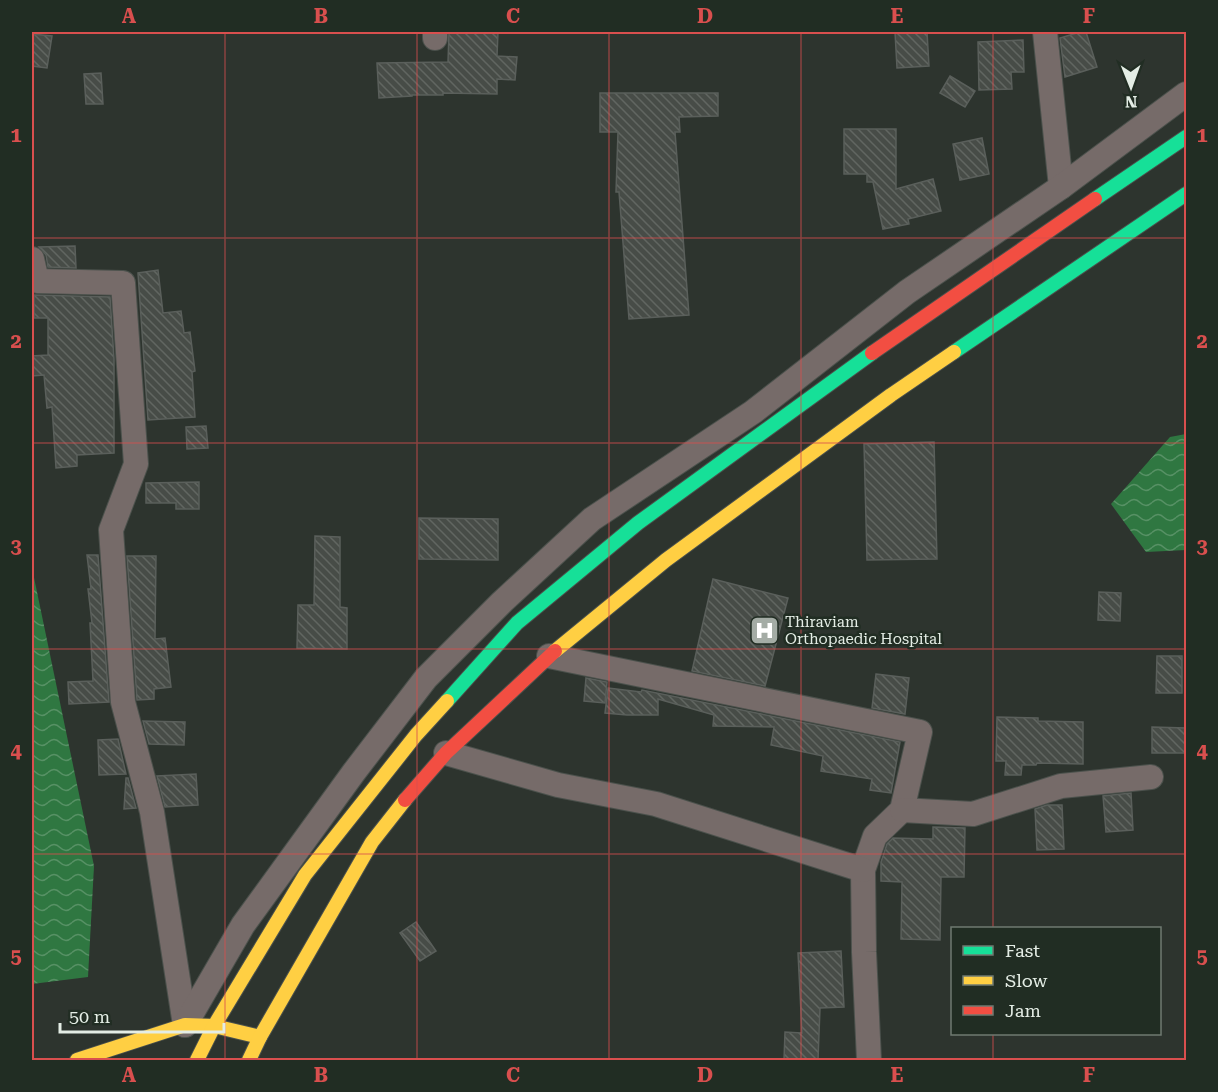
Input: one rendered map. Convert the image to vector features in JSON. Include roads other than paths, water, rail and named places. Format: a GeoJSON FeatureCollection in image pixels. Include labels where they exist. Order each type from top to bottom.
{"type":"FeatureCollection","features":[{"type":"Feature","properties":{"kind":"main road"},"geometry":{"type":"LineString","coordinates":[[197,1060],[214,1026],[305,875],[416,735],[518,623],[638,523],[864,358],[1186,137]]}},
{"type":"Feature","properties":{"kind":"main road"},"geometry":{"type":"LineString","coordinates":[[249,1060],[372,842],[446,753],[549,656],[666,560],[891,396],[1186,194]]}},
{"type":"Feature","properties":{"kind":"main road"},"geometry":{"type":"LineString","coordinates":[[76,1060],[185,1025],[214,1026],[260,1037]]}},
{"type":"Feature","properties":{"kind":"street"},"geometry":{"type":"LineString","coordinates":[[1045,32],[1061,187]]}},
{"type":"Feature","properties":{"kind":"street"},"geometry":{"type":"LineString","coordinates":[[185,1025],[243,924],[354,772],[426,678],[501,602],[592,519],[753,412],[907,292],[1061,187],[1186,94]]}},
{"type":"Feature","properties":{"kind":"street"},"geometry":{"type":"LineString","coordinates":[[32,259],[37,281],[123,283],[136,464],[111,530],[123,702],[152,812],[185,1025]]}},
{"type":"Feature","properties":{"kind":"street"},"geometry":{"type":"LineString","coordinates":[[549,656],[920,732],[902,810],[875,836],[863,870],[869,1060]]}},
{"type":"Feature","properties":{"kind":"street"},"geometry":{"type":"LineString","coordinates":[[446,753],[558,785],[656,804],[863,870]]}},
{"type":"Feature","properties":{"kind":"street"},"geometry":{"type":"LineString","coordinates":[[902,810],[973,814],[1061,786],[1151,777]]}},
{"type":"Feature","properties":{"kind":"water"},"geometry":{"type":"Polygon","coordinates":[[[1186,434],[1186,550],[1146,552],[1111,504],[1170,437],[1186,434]]]}},
{"type":"Feature","properties":{"kind":"water"},"geometry":{"type":"Polygon","coordinates":[[[32,568],[94,866],[88,977],[32,984],[32,568]]]}},
{"type":"Feature","properties":{"kind":"place","name":"Thiraviam Orthopaedic Hospital"},"geometry":{"type":"Point","coordinates":[764,631]}}]}
